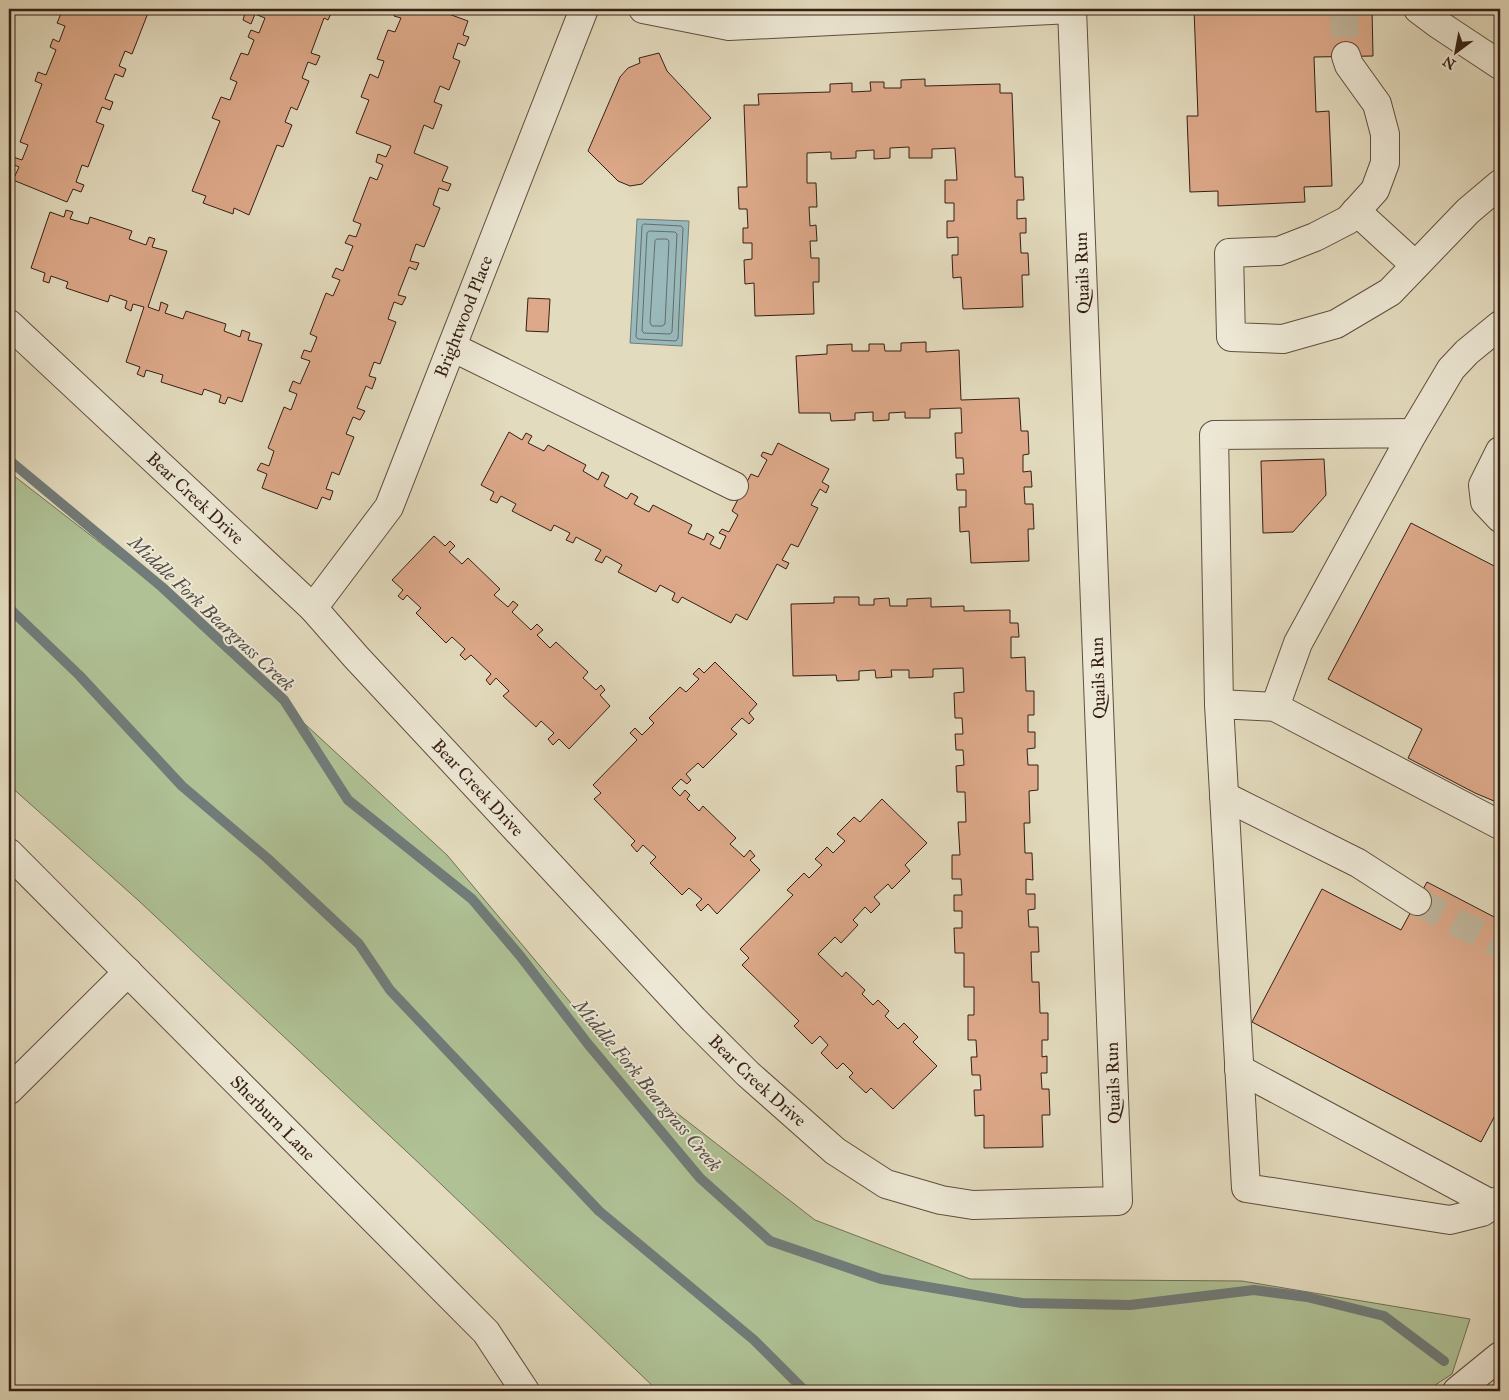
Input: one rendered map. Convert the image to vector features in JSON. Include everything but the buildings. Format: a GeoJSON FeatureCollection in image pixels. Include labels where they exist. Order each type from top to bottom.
{"type":"FeatureCollection","features":[{"type":"Feature","properties":{"kind":"street","name":"Brightwood Place"},"geometry":{"type":"LineString","coordinates":[[314,608],[389,507],[584,9]]}},
{"type":"Feature","properties":{"kind":"street"},"geometry":{"type":"LineString","coordinates":[[643,9],[729,26],[1072,9]]}},
{"type":"Feature","properties":{"kind":"street","name":"Quails Run"},"geometry":{"type":"LineString","coordinates":[[973,1204],[1118,1201],[1072,9]]}},
{"type":"Feature","properties":{"kind":"street"},"geometry":{"type":"LineString","coordinates":[[1418,9],[1500,65]]}},
{"type":"Feature","properties":{"kind":"street"},"geometry":{"type":"LineString","coordinates":[[1346,56],[1349,65],[1377,104],[1385,134],[1385,163],[1376,190],[1348,220],[1315,237],[1279,251],[1229,253],[1231,337],[1284,339],[1336,324],[1390,292],[1468,211],[1500,184]]}},
{"type":"Feature","properties":{"kind":"street"},"geometry":{"type":"LineString","coordinates":[[1356,211],[1415,265]]}},
{"type":"Feature","properties":{"kind":"street","name":"Bear Creek Drive"},"geometry":{"type":"LineString","coordinates":[[9,324],[314,608],[356,657],[687,1013],[748,1074],[835,1152],[886,1184],[941,1200],[973,1204]]}},
{"type":"Feature","properties":{"kind":"street"},"geometry":{"type":"LineString","coordinates":[[1275,707],[1298,643],[1451,369],[1467,352],[1495,340]]}},
{"type":"Feature","properties":{"kind":"street"},"geometry":{"type":"LineString","coordinates":[[452,347],[734,486]]}},
{"type":"Feature","properties":{"kind":"street"},"geometry":{"type":"LineString","coordinates":[[1239,1069],[1496,1202],[1482,1212],[1450,1220],[1246,1188],[1239,1069],[1219,704],[1214,435],[1413,434]]}},
{"type":"Feature","properties":{"kind":"street"},"geometry":{"type":"LineString","coordinates":[[1500,451],[1483,485],[1485,502],[1500,518]]}},
{"type":"Feature","properties":{"kind":"street"},"geometry":{"type":"LineString","coordinates":[[1219,704],[1275,707],[1500,824]]}},
{"type":"Feature","properties":{"kind":"street"},"geometry":{"type":"LineString","coordinates":[[1224,796],[1358,863],[1416,900]]}},
{"type":"Feature","properties":{"kind":"street","name":"Sherburn Lane"},"geometry":{"type":"LineString","coordinates":[[9,853],[486,1332],[525,1391]]}},
{"type":"Feature","properties":{"kind":"street"},"geometry":{"type":"LineString","coordinates":[[9,1090],[128,972]]}},
{"type":"Feature","properties":{"kind":"street"},"geometry":{"type":"LineString","coordinates":[[1457,1391],[1500,1356]]}},
{"type":"Feature","properties":{"kind":"green space"},"geometry":{"type":"Polygon","coordinates":[[[9,472],[152,583],[447,855],[638,1083],[815,1220],[970,1279],[1242,1281],[1470,1319],[1452,1374],[1426,1391],[658,1391],[422,1166],[139,901],[9,785],[9,472]]]}},
{"type":"Feature","properties":{"kind":"water"},"geometry":{"type":"Polygon","coordinates":[[[637,219],[689,221],[682,346],[630,343],[637,219]]]}},
{"type":"Feature","properties":{"kind":"waterway","name":"Middle Fork Beargrass Creek"},"geometry":{"type":"LineString","coordinates":[[9,460],[162,587],[284,700],[348,800],[472,899],[521,957],[588,1044],[700,1178],[770,1241],[881,1279],[1022,1303],[1130,1305],[1254,1290],[1307,1297],[1384,1316],[1444,1361]]}},
{"type":"Feature","properties":{"kind":"waterway"},"geometry":{"type":"LineString","coordinates":[[9,608],[79,675],[182,786],[267,858],[359,944],[390,990],[599,1211],[754,1340],[805,1391]]}},
{"type":"Feature","properties":{"kind":"tunnel"},"geometry":{"type":"LineString","coordinates":[[1344,9],[1346,56]]}},
{"type":"Feature","properties":{"kind":"tunnel"},"geometry":{"type":"LineString","coordinates":[[1417,901],[1500,945]]}}]}
